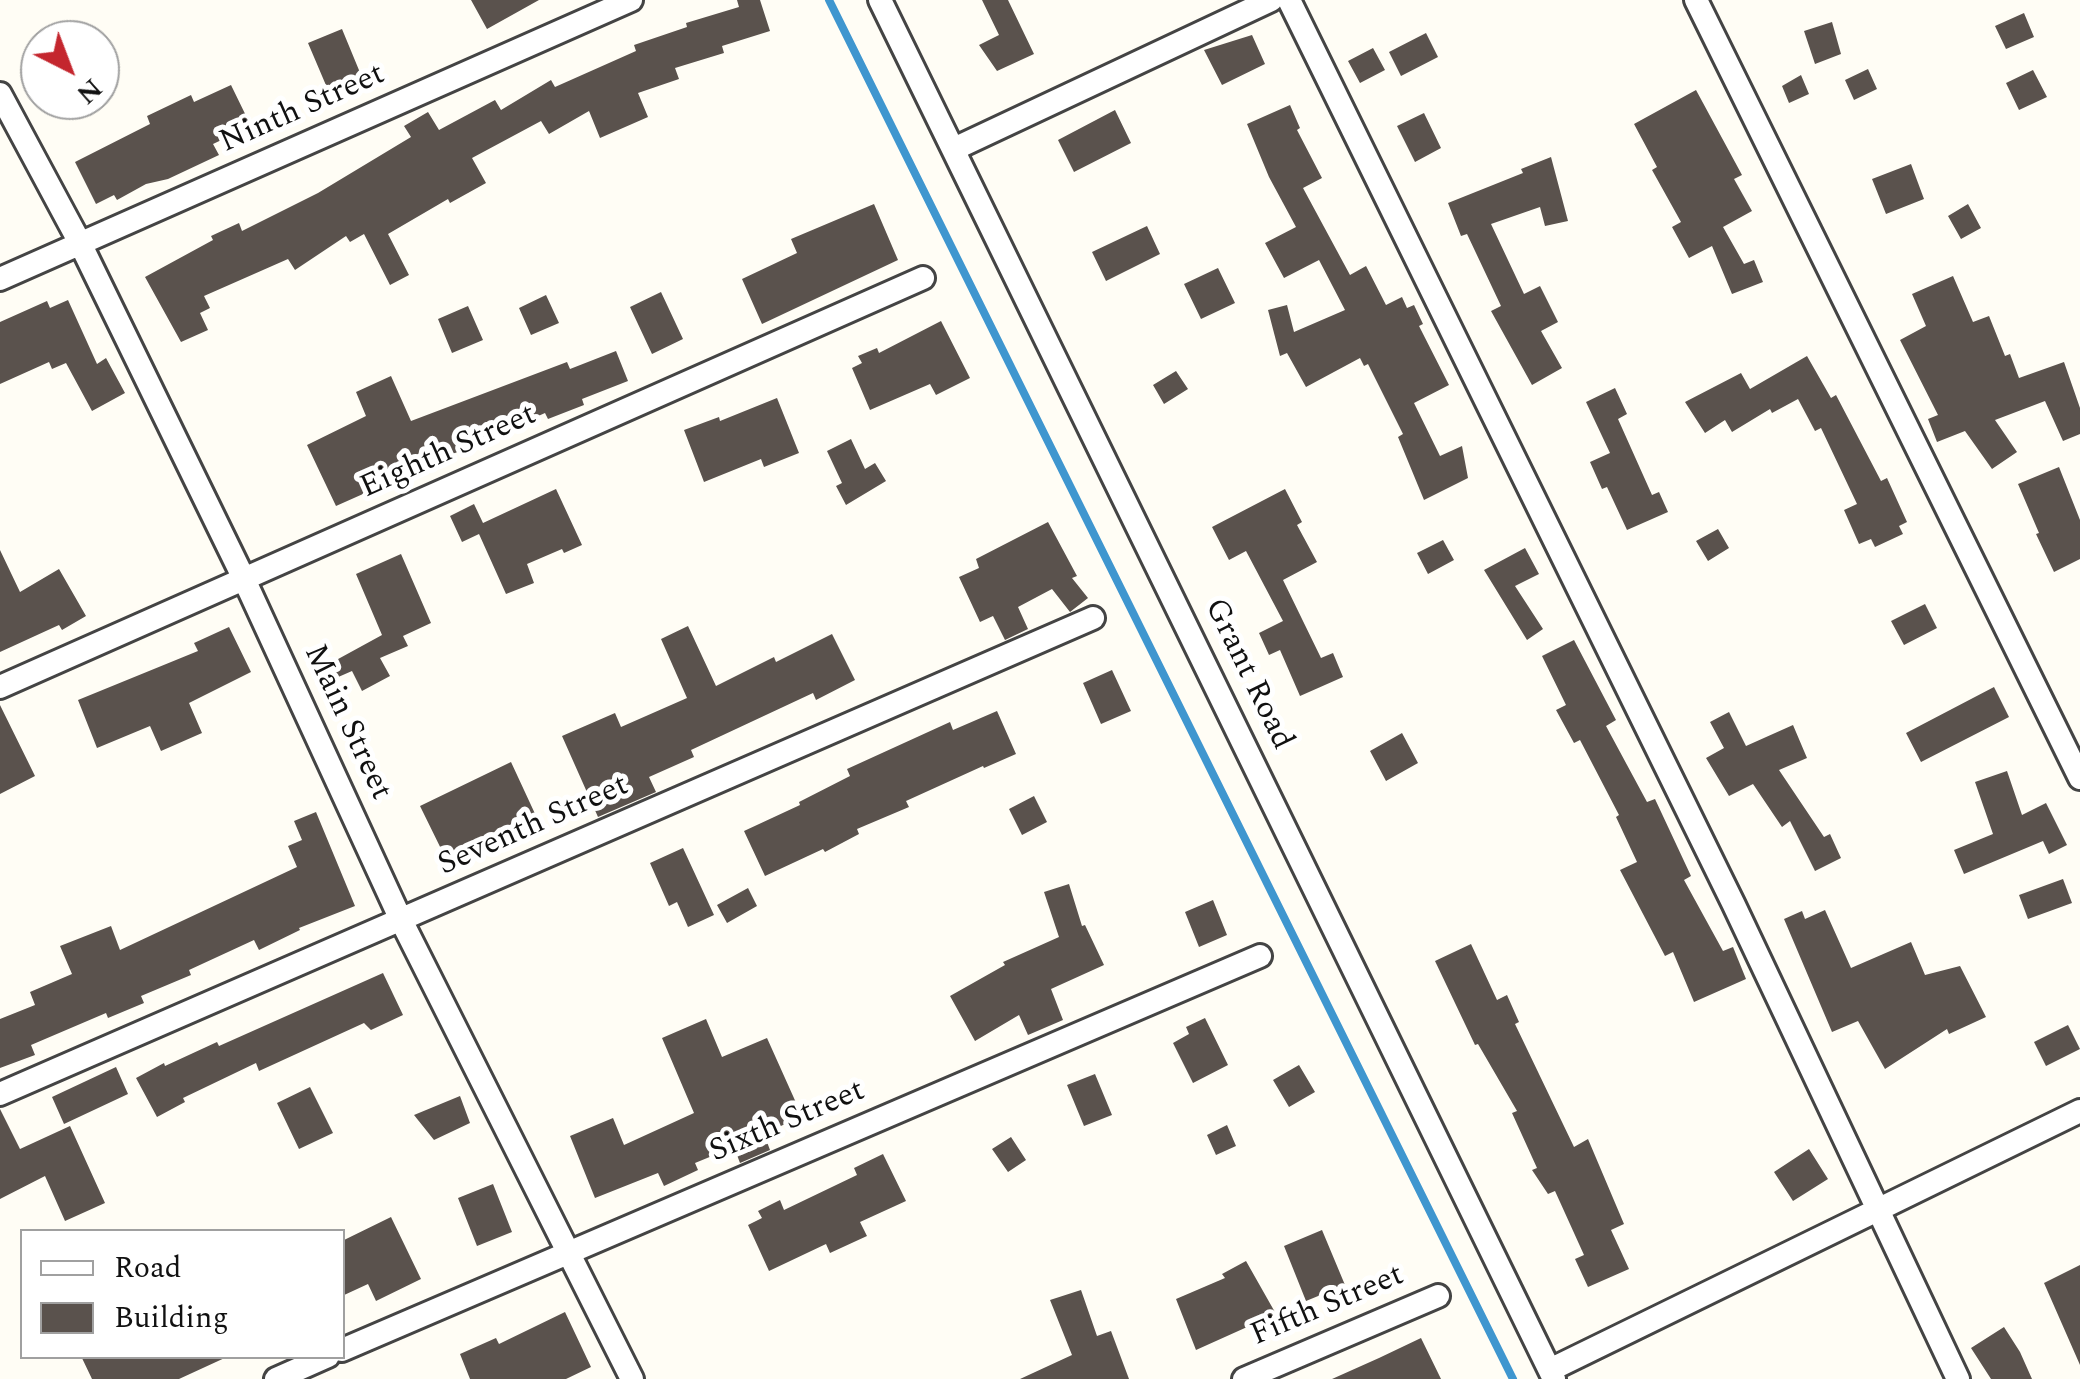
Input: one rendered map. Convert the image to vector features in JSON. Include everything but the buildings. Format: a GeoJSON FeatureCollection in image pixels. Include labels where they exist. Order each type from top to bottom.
{"type":"FeatureCollection","features":[{"type":"Feature","properties":{"kind":"street","name":"Ninth Street"},"geometry":{"type":"LineString","coordinates":[[0,279],[632,0]]}},
{"type":"Feature","properties":{"kind":"street","name":"Grant Road"},"geometry":{"type":"LineString","coordinates":[[880,0],[1552,1375]]}},
{"type":"Feature","properties":{"kind":"street"},"geometry":{"type":"LineString","coordinates":[[954,149],[1272,0]]}},
{"type":"Feature","properties":{"kind":"street"},"geometry":{"type":"LineString","coordinates":[[1289,0],[1733,904],[1958,1379]]}},
{"type":"Feature","properties":{"kind":"street"},"geometry":{"type":"LineString","coordinates":[[1696,0],[2080,778]]}},
{"type":"Feature","properties":{"kind":"street","name":"Main Street"},"geometry":{"type":"LineString","coordinates":[[0,94],[80,243],[244,579],[401,920],[632,1379]]}},
{"type":"Feature","properties":{"kind":"street","name":"Eighth Street"},"geometry":{"type":"LineString","coordinates":[[0,687],[924,278]]}},
{"type":"Feature","properties":{"kind":"street","name":"Seventh Street"},"geometry":{"type":"LineString","coordinates":[[0,1094],[1093,618]]}},
{"type":"Feature","properties":{"kind":"street","name":"Sixth Street"},"geometry":{"type":"LineString","coordinates":[[345,1349],[1260,956]]}},
{"type":"Feature","properties":{"kind":"street"},"geometry":{"type":"LineString","coordinates":[[1552,1375],[2080,1111]]}},
{"type":"Feature","properties":{"kind":"street","name":"Fifth Street"},"geometry":{"type":"LineString","coordinates":[[1244,1379],[1438,1296]]}},
{"type":"Feature","properties":{"kind":"street"},"geometry":{"type":"LineString","coordinates":[[276,1379],[321,1359]]}},
{"type":"Feature","properties":{"kind":"waterway"},"geometry":{"type":"LineString","coordinates":[[829,0],[1513,1379]]}}]}
